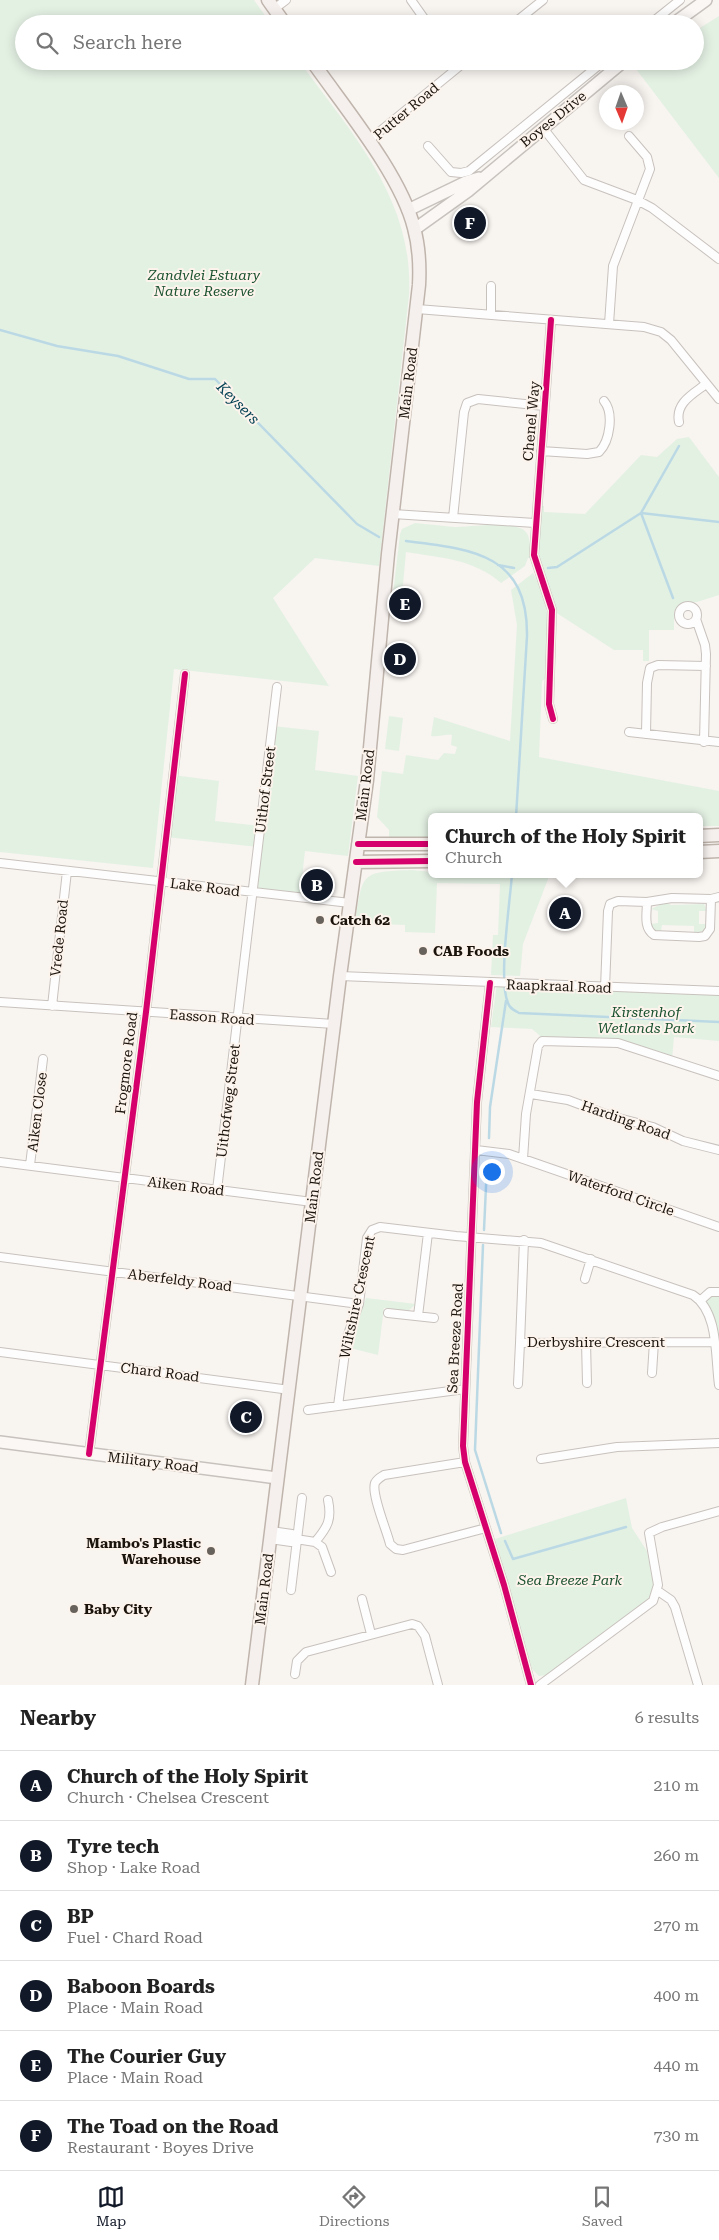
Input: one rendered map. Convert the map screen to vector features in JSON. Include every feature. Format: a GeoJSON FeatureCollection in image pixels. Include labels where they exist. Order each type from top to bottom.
{"type":"FeatureCollection","features":[{"type":"Feature","properties":{"kind":"main road"},"geometry":{"type":"LineString","coordinates":[[685,15],[706,0]]}},
{"type":"Feature","properties":{"kind":"main road"},"geometry":{"type":"LineString","coordinates":[[271,4],[279,15]]}},
{"type":"Feature","properties":{"kind":"main road","name":"Main Road"},"geometry":{"type":"LineString","coordinates":[[252,1685],[370,748],[388,554],[417,310],[419,260],[414,229],[408,210],[384,165],[318,70]]}},
{"type":"Feature","properties":{"kind":"main road","name":"Boyes Drive"},"geometry":{"type":"LineString","coordinates":[[414,229],[468,191],[613,70]]}},
{"type":"Feature","properties":{"kind":"main road","name":"Boyes Drive"},"geometry":{"type":"LineString","coordinates":[[408,210],[466,182],[486,175]]}},
{"type":"Feature","properties":{"kind":"main road"},"geometry":{"type":"LineString","coordinates":[[703,836],[719,835]]}},
{"type":"Feature","properties":{"kind":"main road"},"geometry":{"type":"LineString","coordinates":[[358,844],[428,844]]}},
{"type":"Feature","properties":{"kind":"main road"},"geometry":{"type":"LineString","coordinates":[[703,852],[719,851]]}},
{"type":"Feature","properties":{"kind":"main road"},"geometry":{"type":"LineString","coordinates":[[356,862],[428,861]]}},
{"type":"Feature","properties":{"kind":"main road","name":"Military Road"},"geometry":{"type":"LineString","coordinates":[[0,1442],[277,1478]]}},
{"type":"Feature","properties":{"kind":"street"},"geometry":{"type":"LineString","coordinates":[[271,4],[286,0]]}},
{"type":"Feature","properties":{"kind":"street"},"geometry":{"type":"LineString","coordinates":[[411,0],[422,15]]}},
{"type":"Feature","properties":{"kind":"street"},"geometry":{"type":"LineString","coordinates":[[522,15],[534,3],[543,0]]}},
{"type":"Feature","properties":{"kind":"street"},"geometry":{"type":"LineString","coordinates":[[661,15],[680,0]]}},
{"type":"Feature","properties":{"kind":"street","name":"Putter Road"},"geometry":{"type":"LineString","coordinates":[[368,142],[451,70]]}},
{"type":"Feature","properties":{"kind":"street"},"geometry":{"type":"LineString","coordinates":[[428,146],[451,172],[466,172],[593,70]]}},
{"type":"Feature","properties":{"kind":"street"},"geometry":{"type":"LineString","coordinates":[[543,128],[584,180],[638,200],[652,208],[719,259]]}},
{"type":"Feature","properties":{"kind":"street"},"geometry":{"type":"LineString","coordinates":[[608,324],[613,266],[649,176],[649,163],[629,136]]}},
{"type":"Feature","properties":{"kind":"street"},"geometry":{"type":"LineString","coordinates":[[479,162],[486,175]]}},
{"type":"Feature","properties":{"kind":"street"},"geometry":{"type":"LineString","coordinates":[[491,286],[491,315]]}},
{"type":"Feature","properties":{"kind":"street"},"geometry":{"type":"LineString","coordinates":[[417,310],[644,327],[661,332],[671,340],[719,399]]}},
{"type":"Feature","properties":{"kind":"street","name":"Chenel Way"},"geometry":{"type":"LineString","coordinates":[[551,320],[534,554],[552,610],[549,704],[553,719]]}},
{"type":"Feature","properties":{"kind":"street"},"geometry":{"type":"LineString","coordinates":[[678,422],[677,413],[681,405],[706,384]]}},
{"type":"Feature","properties":{"kind":"street"},"geometry":{"type":"LineString","coordinates":[[453,518],[464,412],[468,403],[478,399],[544,406]]}},
{"type":"Feature","properties":{"kind":"street"},"geometry":{"type":"LineString","coordinates":[[541,451],[587,454],[599,452],[608,438],[609,408],[604,400]]}},
{"type":"Feature","properties":{"kind":"street"},"geometry":{"type":"LineString","coordinates":[[392,520],[453,518],[535,523]]}},
{"type":"Feature","properties":{"kind":"street"},"geometry":{"type":"LineString","coordinates":[[696,618],[705,645],[704,742]]}},
{"type":"Feature","properties":{"kind":"street"},"geometry":{"type":"LineString","coordinates":[[646,734],[647,683],[650,668],[658,665],[706,666]]}},
{"type":"Feature","properties":{"kind":"street","name":"Frogmore Road"},"geometry":{"type":"LineString","coordinates":[[89,1454],[146,1012],[184,674]]}},
{"type":"Feature","properties":{"kind":"street","name":"Uithof Street"},"geometry":{"type":"LineString","coordinates":[[253,893],[277,687]]}},
{"type":"Feature","properties":{"kind":"street"},"geometry":{"type":"LineString","coordinates":[[629,732],[704,742],[719,742]]}},
{"type":"Feature","properties":{"kind":"street","name":"Lake Road"},"geometry":{"type":"LineString","coordinates":[[0,863],[350,903]]}},
{"type":"Feature","properties":{"kind":"street","name":"Vrede Road"},"geometry":{"type":"LineString","coordinates":[[52,1006],[67,871]]}},
{"type":"Feature","properties":{"kind":"street","name":"Uithofweg Street"},"geometry":{"type":"LineString","coordinates":[[217,1190],[253,893]]}},
{"type":"Feature","properties":{"kind":"street"},"geometry":{"type":"LineString","coordinates":[[605,988],[609,906],[618,901],[647,902],[672,898],[715,898],[710,929],[704,936],[699,937],[654,935],[646,925],[647,902]]}},
{"type":"Feature","properties":{"kind":"street","name":"Raapkraal Road"},"geometry":{"type":"LineString","coordinates":[[340,976],[605,988],[719,991]]}},
{"type":"Feature","properties":{"kind":"street","name":"Sea Breeze Road"},"geometry":{"type":"LineString","coordinates":[[494,983],[477,1102],[463,1446],[465,1462],[531,1685]]}},
{"type":"Feature","properties":{"kind":"street","name":"Easson Road"},"geometry":{"type":"LineString","coordinates":[[0,1002],[334,1024]]}},
{"type":"Feature","properties":{"kind":"street"},"geometry":{"type":"LineString","coordinates":[[523,1158],[526,1114],[538,1046],[539,1043],[546,1040],[618,1043],[719,1076]]}},
{"type":"Feature","properties":{"kind":"street","name":"Aiken Close"},"geometry":{"type":"LineString","coordinates":[[30,1165],[43,1059]]}},
{"type":"Feature","properties":{"kind":"street","name":"Harding Road"},"geometry":{"type":"LineString","coordinates":[[531,1094],[568,1100],[611,1116],[653,1127],[683,1141],[719,1150]]}},
{"type":"Feature","properties":{"kind":"street","name":"Waterford Circle"},"geometry":{"type":"LineString","coordinates":[[476,1150],[509,1154],[523,1158],[719,1227]]}},
{"type":"Feature","properties":{"kind":"street","name":"Aiken Road"},"geometry":{"type":"LineString","coordinates":[[0,1162],[312,1202]]}},
{"type":"Feature","properties":{"kind":"street","name":"Wiltshire Crescent"},"geometry":{"type":"LineString","coordinates":[[338,1406],[347,1337],[359,1304],[367,1238],[372,1230],[380,1227],[542,1243],[693,1295],[701,1300]]}},
{"type":"Feature","properties":{"kind":"street"},"geometry":{"type":"LineString","coordinates":[[418,1316],[428,1233]]}},
{"type":"Feature","properties":{"kind":"street","name":"Derbyshire Crescent"},"geometry":{"type":"LineString","coordinates":[[524,1240],[520,1343],[714,1342]]}},
{"type":"Feature","properties":{"kind":"street","name":"Aberfeldy Road"},"geometry":{"type":"LineString","coordinates":[[0,1257],[359,1304]]}},
{"type":"Feature","properties":{"kind":"street"},"geometry":{"type":"LineString","coordinates":[[585,1279],[591,1259]]}},
{"type":"Feature","properties":{"kind":"street"},"geometry":{"type":"LineString","coordinates":[[719,1292],[710,1292],[701,1300],[711,1318],[719,1385]]}},
{"type":"Feature","properties":{"kind":"street"},"geometry":{"type":"LineString","coordinates":[[388,1313],[434,1318]]}},
{"type":"Feature","properties":{"kind":"street"},"geometry":{"type":"LineString","coordinates":[[586,1342],[587,1382]]}},
{"type":"Feature","properties":{"kind":"street"},"geometry":{"type":"LineString","coordinates":[[652,1373],[654,1342]]}},
{"type":"Feature","properties":{"kind":"street"},"geometry":{"type":"LineString","coordinates":[[518,1384],[520,1343]]}},
{"type":"Feature","properties":{"kind":"street","name":"Chard Road"},"geometry":{"type":"LineString","coordinates":[[0,1352],[290,1390]]}},
{"type":"Feature","properties":{"kind":"street"},"geometry":{"type":"LineString","coordinates":[[308,1410],[465,1389]]}},
{"type":"Feature","properties":{"kind":"street"},"geometry":{"type":"LineString","coordinates":[[541,1459],[617,1447],[719,1443]]}},
{"type":"Feature","properties":{"kind":"street"},"geometry":{"type":"LineString","coordinates":[[465,1462],[384,1475],[375,1482],[375,1492],[390,1544],[396,1549],[403,1550],[486,1528]]}},
{"type":"Feature","properties":{"kind":"street"},"geometry":{"type":"LineString","coordinates":[[291,1590],[302,1498]]}},
{"type":"Feature","properties":{"kind":"street"},"geometry":{"type":"LineString","coordinates":[[315,1542],[328,1527],[330,1512],[328,1500]]}},
{"type":"Feature","properties":{"kind":"street"},"geometry":{"type":"LineString","coordinates":[[540,1685],[653,1601],[658,1591],[649,1534],[662,1527],[719,1512]]}},
{"type":"Feature","properties":{"kind":"street"},"geometry":{"type":"LineString","coordinates":[[270,1535],[292,1534],[296,1539],[315,1542],[322,1548],[331,1572]]}},
{"type":"Feature","properties":{"kind":"street"},"geometry":{"type":"LineString","coordinates":[[658,1591],[671,1600],[675,1607],[698,1685]]}},
{"type":"Feature","properties":{"kind":"street"},"geometry":{"type":"LineString","coordinates":[[362,1599],[371,1634]]}},
{"type":"Feature","properties":{"kind":"street"},"geometry":{"type":"LineString","coordinates":[[295,1674],[296,1661],[306,1652],[407,1624],[418,1626],[426,1636],[438,1685]]}},
{"type":"Feature","properties":{"kind":"green space","name":"Zandvlei Estuary Nature Reserve"},"geometry":{"type":"Polygon","coordinates":[[[0,0],[254,0],[265,15],[15,15],[15,70],[306,70],[339,115],[376,169],[390,198],[401,228],[408,260],[409,295],[379,566],[315,558],[273,598],[329,686],[174,669],[153,868],[0,852],[0,0]]]}},
{"type":"Feature","properties":{"kind":"green space"},"geometry":{"type":"Polygon","coordinates":[[[719,16],[719,178],[637,70],[704,70],[704,25],[719,16]]]}},
{"type":"Feature","properties":{"kind":"green space"},"geometry":{"type":"Polygon","coordinates":[[[689,437],[719,477],[719,595],[697,602],[682,602],[674,611],[674,630],[649,630],[649,661],[643,661],[643,650],[614,650],[552,610],[536,566],[537,506],[544,506],[544,512],[585,514],[641,455],[657,457],[677,439],[689,437]]]}},
{"type":"Feature","properties":{"kind":"green space"},"geometry":{"type":"Polygon","coordinates":[[[415,523],[454,527],[503,525],[521,528],[529,538],[530,558],[528,558],[525,566],[501,583],[491,575],[468,564],[406,552],[402,595],[393,594],[400,534],[402,529],[415,523]]]}},
{"type":"Feature","properties":{"kind":"green space"},"geometry":{"type":"Polygon","coordinates":[[[533,573],[544,598],[547,611],[548,651],[546,678],[542,681],[539,757],[719,791],[719,826],[703,826],[703,813],[428,813],[428,837],[389,838],[389,830],[377,817],[382,771],[403,774],[406,755],[438,760],[444,753],[455,754],[457,747],[451,745],[452,735],[431,736],[434,717],[510,741],[517,625],[511,590],[533,573]]]}},
{"type":"Feature","properties":{"kind":"green space"},"geometry":{"type":"Polygon","coordinates":[[[389,716],[403,718],[399,751],[385,749],[389,716]]]}},
{"type":"Feature","properties":{"kind":"green space"},"geometry":{"type":"Polygon","coordinates":[[[272,726],[319,731],[315,770],[358,776],[348,856],[305,851],[300,895],[261,891],[257,885],[258,847],[166,837],[173,775],[219,781],[215,821],[260,826],[272,726]]]}},
{"type":"Feature","properties":{"kind":"green space"},"geometry":{"type":"Polygon","coordinates":[[[412,870],[428,872],[428,878],[548,878],[523,944],[520,976],[491,975],[493,935],[498,935],[500,884],[437,883],[435,933],[405,932],[405,925],[355,923],[363,884],[373,874],[412,870]]]}},
{"type":"Feature","properties":{"kind":"green space"},"geometry":{"type":"Polygon","coordinates":[[[666,902],[671,905],[704,904],[707,911],[699,911],[699,924],[706,924],[705,931],[694,933],[694,926],[662,925],[661,931],[653,931],[650,924],[658,923],[658,911],[651,909],[666,902]]]}},
{"type":"Feature","properties":{"kind":"green space","name":"Kirstenhof Wetlands Park"},"geometry":{"type":"Polygon","coordinates":[[[497,983],[719,991],[719,1041],[674,1037],[672,1060],[618,1043],[545,1040],[532,1029],[491,1027],[497,983]]]}},
{"type":"Feature","properties":{"kind":"green space"},"geometry":{"type":"Polygon","coordinates":[[[719,1292],[719,1385],[711,1318],[701,1300],[719,1292]]]}},
{"type":"Feature","properties":{"kind":"green space"},"geometry":{"type":"Polygon","coordinates":[[[366,1298],[416,1304],[408,1311],[384,1308],[378,1355],[350,1348],[352,1334],[366,1298]]]}},
{"type":"Feature","properties":{"kind":"green space","name":"Sea Breeze Park"},"geometry":{"type":"Polygon","coordinates":[[[626,1498],[632,1528],[647,1551],[654,1588],[652,1597],[548,1675],[539,1676],[532,1669],[495,1539],[626,1498]]]}},
{"type":"Feature","properties":{"kind":"waterway","name":"Keysers"},"geometry":{"type":"LineString","coordinates":[[0,330],[57,346],[118,356],[189,379],[215,379],[357,524],[379,537]]}},
{"type":"Feature","properties":{"kind":"waterway"},"geometry":{"type":"LineString","coordinates":[[548,568],[557,567],[641,513],[679,446]]}},
{"type":"Feature","properties":{"kind":"waterway"},"geometry":{"type":"LineString","coordinates":[[641,513],[673,598]]}},
{"type":"Feature","properties":{"kind":"waterway"},"geometry":{"type":"LineString","coordinates":[[641,513],[719,522]]}},
{"type":"Feature","properties":{"kind":"waterway"},"geometry":{"type":"LineString","coordinates":[[406,541],[474,553],[492,561],[507,572],[518,588],[525,609],[527,636],[516,813]]}},
{"type":"Feature","properties":{"kind":"waterway"},"geometry":{"type":"LineString","coordinates":[[498,565],[514,568]]}},
{"type":"Feature","properties":{"kind":"waterway"},"geometry":{"type":"LineString","coordinates":[[512,878],[504,977],[505,992],[512,1009],[519,1013],[719,1022]]}},
{"type":"Feature","properties":{"kind":"waterway"},"geometry":{"type":"LineString","coordinates":[[489,1138],[490,1107],[506,1001]]}},
{"type":"Feature","properties":{"kind":"waterway"},"geometry":{"type":"LineString","coordinates":[[484,1230],[487,1165]]}},
{"type":"Feature","properties":{"kind":"waterway"},"geometry":{"type":"LineString","coordinates":[[483,1245],[475,1450],[501,1533]]}},
{"type":"Feature","properties":{"kind":"waterway"},"geometry":{"type":"LineString","coordinates":[[505,1541],[513,1559],[626,1527]]}},
{"type":"Feature","properties":{"kind":"cycle path"},"geometry":{"type":"LineString","coordinates":[[551,320],[534,555],[552,610],[549,704],[553,719]]}},
{"type":"Feature","properties":{"kind":"cycle path"},"geometry":{"type":"LineString","coordinates":[[89,1454],[146,1012],[185,674]]}},
{"type":"Feature","properties":{"kind":"cycle path"},"geometry":{"type":"LineString","coordinates":[[358,844],[428,844]]}},
{"type":"Feature","properties":{"kind":"cycle path"},"geometry":{"type":"LineString","coordinates":[[356,862],[428,861]]}},
{"type":"Feature","properties":{"kind":"cycle path"},"geometry":{"type":"LineString","coordinates":[[490,983],[477,1102],[463,1446],[465,1462],[504,1585],[531,1685]]}},
{"type":"Feature","properties":{"kind":"place","name":"The Toad on the Road"},"geometry":{"type":"Point","coordinates":[470,223]}},
{"type":"Feature","properties":{"kind":"place","name":"The Courier Guy"},"geometry":{"type":"Point","coordinates":[405,604]}},
{"type":"Feature","properties":{"kind":"place","name":"Baboon Boards"},"geometry":{"type":"Point","coordinates":[400,659]}},
{"type":"Feature","properties":{"kind":"place","name":"Tyre tech"},"geometry":{"type":"Point","coordinates":[317,885]}},
{"type":"Feature","properties":{"kind":"place","name":"Church of the Holy Spirit"},"geometry":{"type":"Point","coordinates":[565,913]}},
{"type":"Feature","properties":{"kind":"place","name":"Catch 62"},"geometry":{"type":"Point","coordinates":[320,920]}},
{"type":"Feature","properties":{"kind":"place","name":"CAB Foods"},"geometry":{"type":"Point","coordinates":[423,951]}},
{"type":"Feature","properties":{"kind":"place","name":"BP"},"geometry":{"type":"Point","coordinates":[246,1417]}},
{"type":"Feature","properties":{"kind":"place","name":"Mambo's Plastic Warehouse"},"geometry":{"type":"Point","coordinates":[211,1551]}},
{"type":"Feature","properties":{"kind":"place","name":"Baby City"},"geometry":{"type":"Point","coordinates":[74,1609]}}]}
